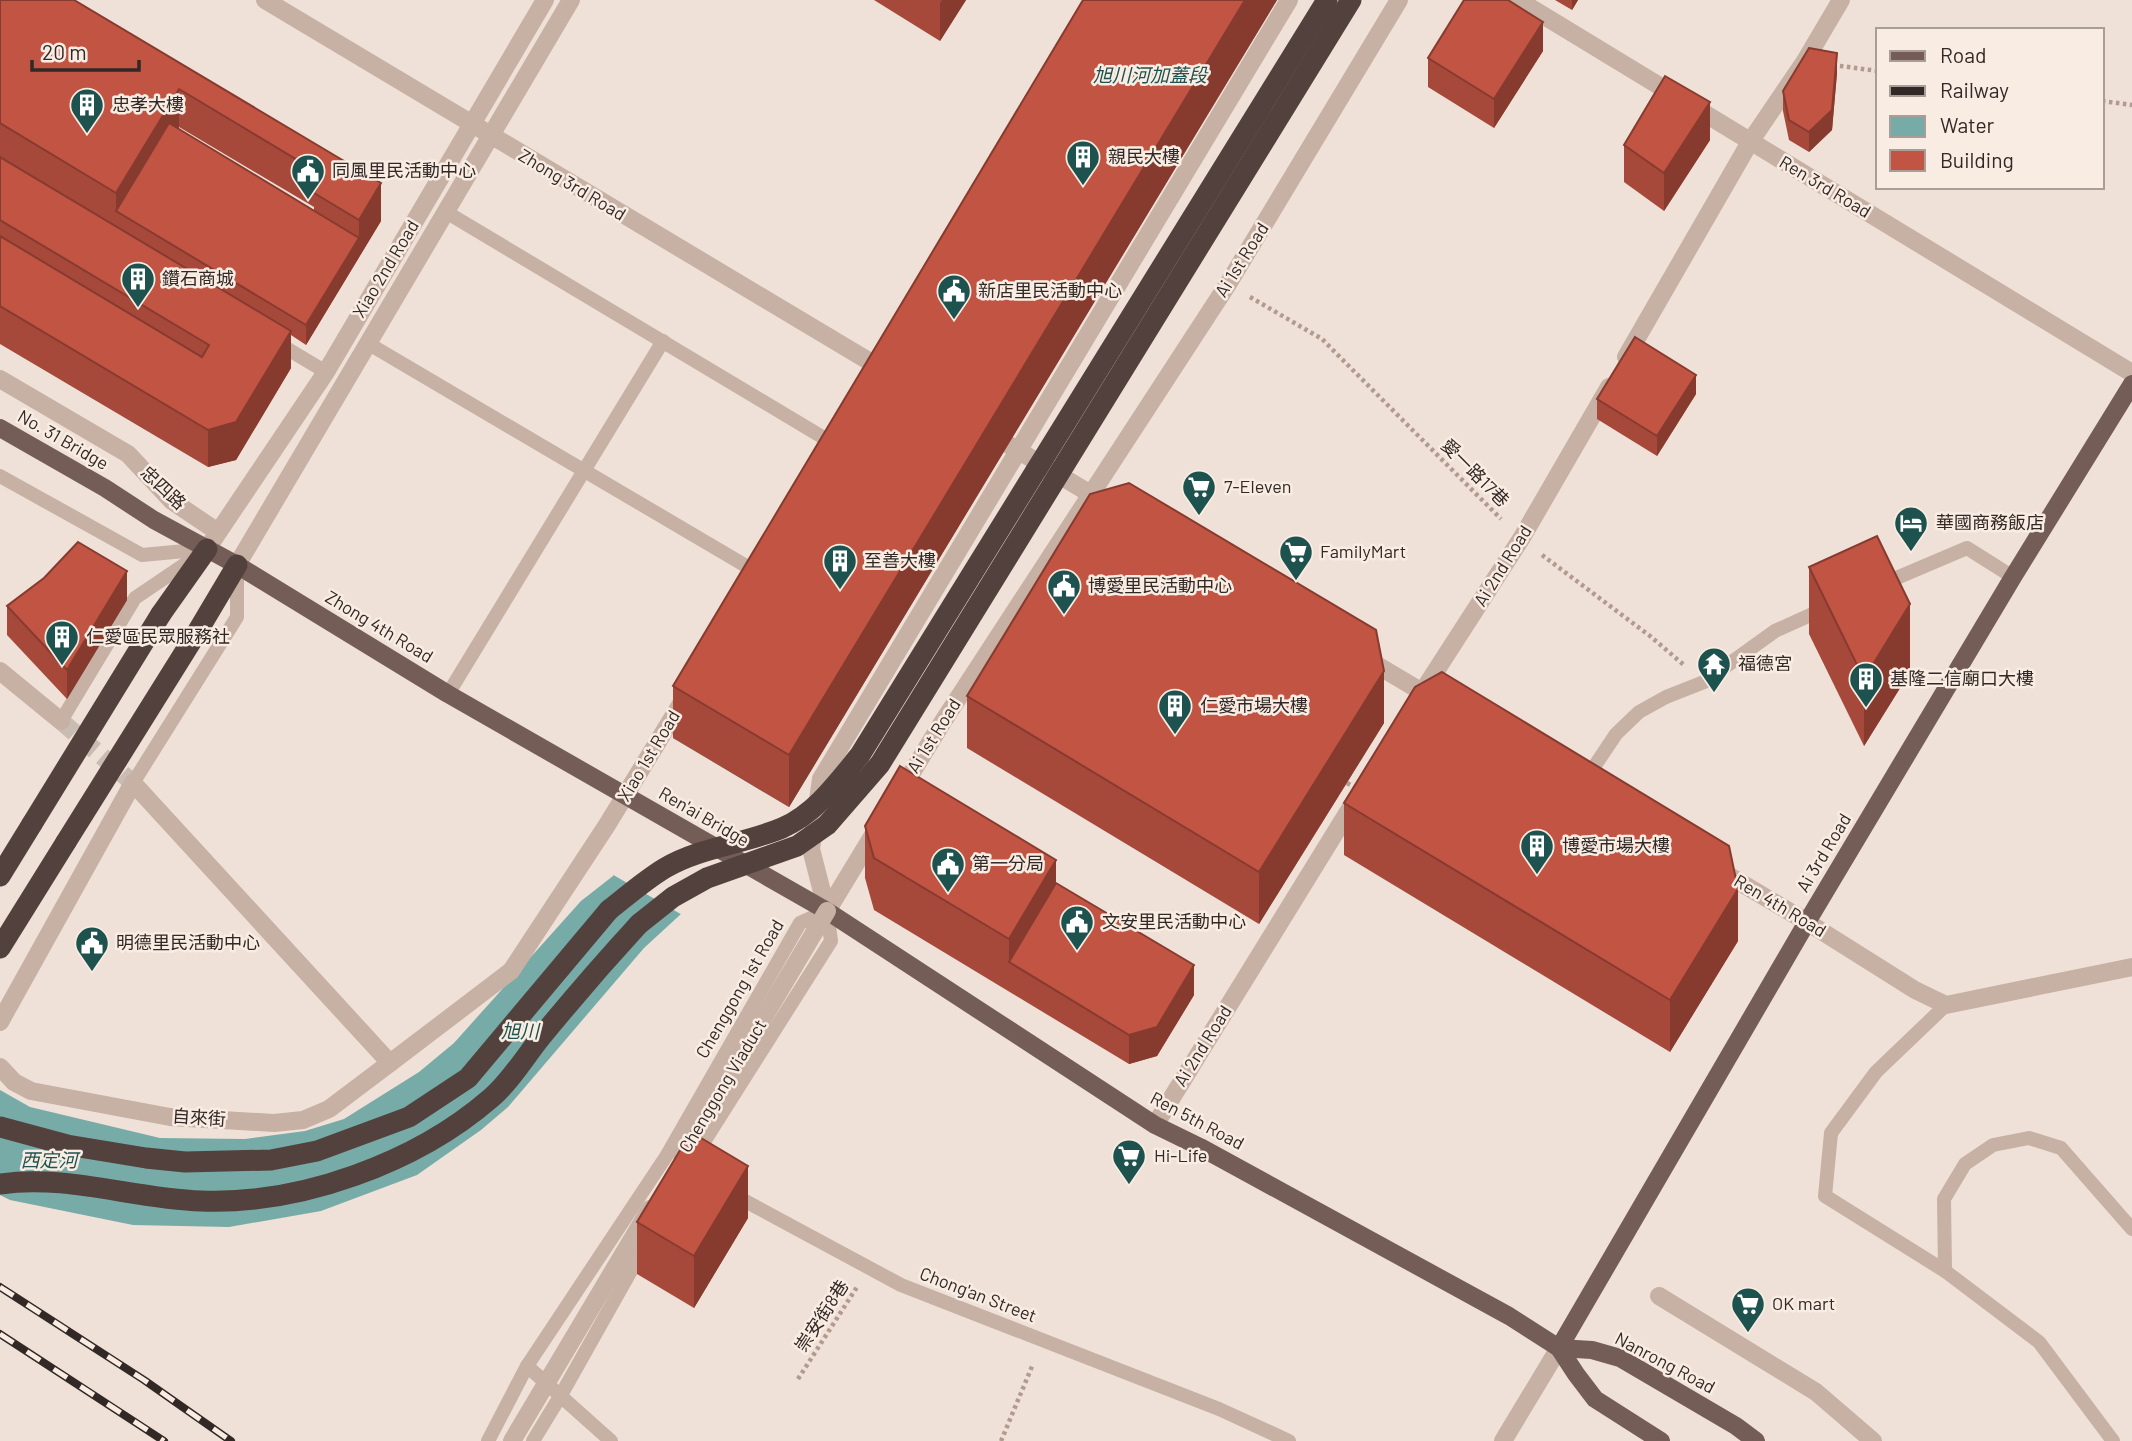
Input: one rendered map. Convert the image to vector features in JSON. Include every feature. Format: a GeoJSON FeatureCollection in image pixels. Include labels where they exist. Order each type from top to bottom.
{"type":"FeatureCollection","features":[{"type":"Feature","properties":{"kind":"highway"},"geometry":{"type":"LineString","coordinates":[[0,1126],[67,1145],[146,1158],[225,1163],[271,1160],[317,1151],[409,1117],[468,1078],[609,910],[665,868],[693,855],[783,828],[811,809],[832,789],[860,755],[888,713],[1327,0]]}},
{"type":"Feature","properties":{"kind":"highway"},"geometry":{"type":"LineString","coordinates":[[0,1184],[40,1182],[200,1201],[243,1200],[300,1192],[360,1173],[432,1141],[492,1097],[594,972],[639,924],[673,897],[707,878],[797,846],[827,825],[880,764],[900,733],[1351,0]]}},
{"type":"Feature","properties":{"kind":"highway"},"geometry":{"type":"LineString","coordinates":[[0,876],[161,614],[213,541]]}},
{"type":"Feature","properties":{"kind":"highway"},"geometry":{"type":"LineString","coordinates":[[0,948],[237,565]]}},
{"type":"Feature","properties":{"kind":"main road","name":"Ai 3rd Road"},"geometry":{"type":"LineString","coordinates":[[1559,1348],[1807,922],[2132,384]]}},
{"type":"Feature","properties":{"kind":"main road","name":"No. 31 Bridge"},"geometry":{"type":"LineString","coordinates":[[0,428],[105,488]]}},
{"type":"Feature","properties":{"kind":"main road","name":"Zhong 4th Road"},"geometry":{"type":"LineString","coordinates":[[105,488],[154,520],[213,541],[237,565],[448,694],[629,797]]}},
{"type":"Feature","properties":{"kind":"main road","name":"Ren'ai Bridge"},"geometry":{"type":"LineString","coordinates":[[629,797],[827,911]]}},
{"type":"Feature","properties":{"kind":"main road","name":"Ren 5th Road"},"geometry":{"type":"LineString","coordinates":[[827,911],[1155,1125],[1509,1316],[1559,1348]]}},
{"type":"Feature","properties":{"kind":"main road"},"geometry":{"type":"LineString","coordinates":[[1559,1348],[1595,1399],[1661,1441]]}},
{"type":"Feature","properties":{"kind":"main road","name":"Nanrong Road"},"geometry":{"type":"LineString","coordinates":[[1559,1348],[1592,1350],[1620,1359],[1736,1426],[1756,1441]]}},
{"type":"Feature","properties":{"kind":"street","name":"Zhong 3rd Road"},"geometry":{"type":"LineString","coordinates":[[265,0],[902,381]]}},
{"type":"Feature","properties":{"kind":"street","name":"Xiao 2nd Road"},"geometry":{"type":"LineString","coordinates":[[213,541],[326,372],[545,0]]}},
{"type":"Feature","properties":{"kind":"street"},"geometry":{"type":"LineString","coordinates":[[237,565],[571,0]]}},
{"type":"Feature","properties":{"kind":"street"},"geometry":{"type":"LineString","coordinates":[[827,911],[811,849],[821,779],[1289,0]]}},
{"type":"Feature","properties":{"kind":"street","name":"Ai 1st Road"},"geometry":{"type":"LineString","coordinates":[[827,911],[942,723],[1228,284],[1399,0]]}},
{"type":"Feature","properties":{"kind":"street","name":"Ren 3rd Road"},"geometry":{"type":"LineString","coordinates":[[1518,0],[2132,373]]}},
{"type":"Feature","properties":{"kind":"street","name":"Ai 2nd Road"},"geometry":{"type":"LineString","coordinates":[[1408,715],[1521,539],[1750,142],[1805,61],[1841,0]]}},
{"type":"Feature","properties":{"kind":"street","name":"忠四路"},"geometry":{"type":"LineString","coordinates":[[0,379],[128,454],[213,541]]}},
{"type":"Feature","properties":{"kind":"street"},"geometry":{"type":"LineString","coordinates":[[972,423],[1126,515]]}},
{"type":"Feature","properties":{"kind":"street"},"geometry":{"type":"LineString","coordinates":[[1351,649],[1445,706]]}},
{"type":"Feature","properties":{"kind":"street"},"geometry":{"type":"LineString","coordinates":[[0,671],[61,721]]}},
{"type":"Feature","properties":{"kind":"street","name":"Xiao 1st Road"},"geometry":{"type":"LineString","coordinates":[[607,825],[629,797],[695,680]]}},
{"type":"Feature","properties":{"kind":"street"},"geometry":{"type":"LineString","coordinates":[[0,1022],[133,783],[390,1063]]}},
{"type":"Feature","properties":{"kind":"street","name":"Ai 2nd Road"},"geometry":{"type":"LineString","coordinates":[[1155,1125],[1360,787]]}},
{"type":"Feature","properties":{"kind":"street","name":"自來街"},"geometry":{"type":"LineString","coordinates":[[0,1067],[14,1082],[31,1091],[170,1117],[274,1123],[303,1120],[329,1109],[511,971],[607,825]]}},
{"type":"Feature","properties":{"kind":"street","name":"Ren 4th Road"},"geometry":{"type":"LineString","coordinates":[[1699,858],[1915,990],[1946,1005]]}},
{"type":"Feature","properties":{"kind":"street","name":"Chenggong Viaduct"},"geometry":{"type":"LineString","coordinates":[[512,1441],[827,911]]}},
{"type":"Feature","properties":{"kind":"street"},"geometry":{"type":"LineString","coordinates":[[1946,1005],[2132,967]]}},
{"type":"Feature","properties":{"kind":"street"},"geometry":{"type":"LineString","coordinates":[[1659,1296],[1816,1392],[1873,1441]]}},
{"type":"Feature","properties":{"kind":"street"},"geometry":{"type":"LineString","coordinates":[[1503,1441],[1559,1348]]}},
{"type":"Feature","properties":{"kind":"lane"},"geometry":{"type":"LineString","coordinates":[[446,212],[834,444]]}},
{"type":"Feature","properties":{"kind":"lane"},"geometry":{"type":"LineString","coordinates":[[267,337],[326,372]]}},
{"type":"Feature","properties":{"kind":"lane"},"geometry":{"type":"LineString","coordinates":[[448,694],[663,341]]}},
{"type":"Feature","properties":{"kind":"lane"},"geometry":{"type":"LineString","coordinates":[[369,344],[758,573]]}},
{"type":"Feature","properties":{"kind":"lane"},"geometry":{"type":"LineString","coordinates":[[0,476],[142,555],[213,541]]}},
{"type":"Feature","properties":{"kind":"lane"},"geometry":{"type":"LineString","coordinates":[[61,721],[135,598],[213,541]]}},
{"type":"Feature","properties":{"kind":"lane"},"geometry":{"type":"LineString","coordinates":[[1871,589],[1968,548],[2013,577]]}},
{"type":"Feature","properties":{"kind":"lane"},"geometry":{"type":"LineString","coordinates":[[133,783],[237,617],[237,565]]}},
{"type":"Feature","properties":{"kind":"lane"},"geometry":{"type":"LineString","coordinates":[[1580,788],[1616,734],[1639,712],[1666,697],[1704,682],[1774,631],[1835,605]]}},
{"type":"Feature","properties":{"kind":"lane"},"geometry":{"type":"LineString","coordinates":[[667,1156],[688,1168],[831,941],[827,911]]}},
{"type":"Feature","properties":{"kind":"lane","name":"Chenggong 1st Road"},"geometry":{"type":"LineString","coordinates":[[488,1441],[527,1366],[667,1156],[800,923],[827,911]]}},
{"type":"Feature","properties":{"kind":"lane"},"geometry":{"type":"LineString","coordinates":[[1946,1005],[1876,1072],[1831,1133],[1825,1196],[1945,1271],[2039,1342],[2113,1441]]}},
{"type":"Feature","properties":{"kind":"lane"},"geometry":{"type":"LineString","coordinates":[[1945,1271],[1944,1199],[1965,1164],[1993,1145],[2029,1138],[2062,1148],[2132,1230]]}},
{"type":"Feature","properties":{"kind":"lane","name":"Chong'an Street"},"geometry":{"type":"LineString","coordinates":[[721,1188],[901,1285],[1219,1409],[1289,1441]]}},
{"type":"Feature","properties":{"kind":"lane"},"geometry":{"type":"LineString","coordinates":[[533,1441],[668,1204]]}},
{"type":"Feature","properties":{"kind":"lane"},"geometry":{"type":"LineString","coordinates":[[527,1366],[611,1441]]}},
{"type":"Feature","properties":{"kind":"path"},"geometry":{"type":"LineString","coordinates":[[1805,61],[1876,71]]}},
{"type":"Feature","properties":{"kind":"path"},"geometry":{"type":"LineString","coordinates":[[2104,101],[2132,105]]}},
{"type":"Feature","properties":{"kind":"path","name":"愛一路17巷"},"geometry":{"type":"LineString","coordinates":[[1228,284],[1322,339],[1521,539],[1650,636],[1704,682]]}},
{"type":"Feature","properties":{"kind":"path","name":"崇安街8巷"},"geometry":{"type":"LineString","coordinates":[[799,1379],[869,1269]]}},
{"type":"Feature","properties":{"kind":"path"},"geometry":{"type":"LineString","coordinates":[[1001,1441],[1043,1341]]}},
{"type":"Feature","properties":{"kind":"water"},"geometry":{"type":"Polygon","coordinates":[[[1008,444],[789,807],[742,811],[681,914],[644,948],[508,1107],[481,1130],[417,1175],[321,1211],[229,1227],[133,1225],[10,1200],[0,1195],[0,1090],[30,1107],[160,1138],[245,1139],[305,1131],[344,1119],[419,1072],[454,1043],[581,901],[613,876],[674,771],[673,738],[1008,444]]]}},
{"type":"Feature","properties":{"kind":"pier"},"geometry":{"type":"Polygon","coordinates":[[[673,738],[789,807],[787,811],[744,814],[684,916],[610,873],[671,770],[670,744],[673,738]]]}},
{"type":"Feature","properties":{"kind":"building","name":"忠孝大樓"},"geometry":{"type":"Polygon","coordinates":[[[0,0],[74,0],[381,183],[359,220],[314,193],[324,176],[179,89],[116,193],[0,123],[0,0]]]}},
{"type":"Feature","properties":{"kind":"building","name":"旭川河加蓋段"},"geometry":{"type":"Polygon","coordinates":[[[1083,0],[1245,0],[789,755],[673,686],[1083,0]]]}},
{"type":"Feature","properties":{"kind":"building"},"geometry":{"type":"Polygon","coordinates":[[[1464,0],[1508,0],[1543,22],[1494,99],[1428,58],[1464,0]]]}},
{"type":"Feature","properties":{"kind":"building"},"geometry":{"type":"Polygon","coordinates":[[[1809,48],[1837,53],[1832,110],[1809,132],[1789,120],[1783,91],[1809,48]]]}},
{"type":"Feature","properties":{"kind":"building"},"geometry":{"type":"Polygon","coordinates":[[[1665,76],[1710,102],[1664,173],[1624,145],[1665,76]]]}},
{"type":"Feature","properties":{"kind":"building"},"geometry":{"type":"Polygon","coordinates":[[[169,123],[359,238],[306,325],[116,211],[169,123]]]}},
{"type":"Feature","properties":{"kind":"building","name":"鑽石商城"},"geometry":{"type":"Polygon","coordinates":[[[0,157],[291,331],[236,422],[208,430],[0,306],[0,236],[202,357],[209,345],[0,220],[0,157]]]}},
{"type":"Feature","properties":{"kind":"building"},"geometry":{"type":"Polygon","coordinates":[[[1635,337],[1696,375],[1657,436],[1597,399],[1635,337]]]}},
{"type":"Feature","properties":{"kind":"building","name":"仁愛市場大樓"},"geometry":{"type":"Polygon","coordinates":[[[1129,483],[1376,630],[1384,671],[1259,872],[967,696],[1090,494],[1129,483]]]}},
{"type":"Feature","properties":{"kind":"building"},"geometry":{"type":"Polygon","coordinates":[[[1877,536],[1910,604],[1864,679],[1809,567],[1877,536]]]}},
{"type":"Feature","properties":{"kind":"building"},"geometry":{"type":"Polygon","coordinates":[[[78,542],[127,571],[67,670],[7,606],[44,578],[78,542]]]}},
{"type":"Feature","properties":{"kind":"building","name":"博愛市場大樓"},"geometry":{"type":"Polygon","coordinates":[[[1442,672],[1729,846],[1738,889],[1670,1000],[1344,803],[1415,687],[1442,672]]]}},
{"type":"Feature","properties":{"kind":"building"},"geometry":{"type":"Polygon","coordinates":[[[900,766],[1056,860],[1009,939],[874,858],[865,826],[900,766]]]}},
{"type":"Feature","properties":{"kind":"building","name":"文安里民活動中心"},"geometry":{"type":"Polygon","coordinates":[[[1056,883],[1194,965],[1157,1027],[1129,1035],[1009,962],[1056,883]]]}},
{"type":"Feature","properties":{"kind":"building"},"geometry":{"type":"Polygon","coordinates":[[[691,1132],[748,1166],[694,1256],[637,1222],[691,1132]]]}},
{"type":"Feature","properties":{"kind":"tunnel"},"geometry":{"type":"LineString","coordinates":[[61,721],[133,783]]}},
{"type":"Feature","properties":{"kind":"railway"},"geometry":{"type":"LineString","coordinates":[[0,1287],[144,1380],[231,1441]]}},
{"type":"Feature","properties":{"kind":"railway"},"geometry":{"type":"LineString","coordinates":[[0,1334],[164,1441]]}},
{"type":"Feature","properties":{"kind":"place","name":"忠孝大樓"},"geometry":{"type":"Point","coordinates":[87,135]}},
{"type":"Feature","properties":{"kind":"place","name":"親民大樓"},"geometry":{"type":"Point","coordinates":[1083,187]}},
{"type":"Feature","properties":{"kind":"place","name":"同風里民活動中心"},"geometry":{"type":"Point","coordinates":[308,201]}},
{"type":"Feature","properties":{"kind":"place","name":"鑽石商城"},"geometry":{"type":"Point","coordinates":[138,309]}},
{"type":"Feature","properties":{"kind":"place","name":"新店里民活動中心"},"geometry":{"type":"Point","coordinates":[954,321]}},
{"type":"Feature","properties":{"kind":"place","name":"7-Eleven"},"geometry":{"type":"Point","coordinates":[1199,517]}},
{"type":"Feature","properties":{"kind":"place","name":"華國商務飯店"},"geometry":{"type":"Point","coordinates":[1911,553]}},
{"type":"Feature","properties":{"kind":"place","name":"FamilyMart"},"geometry":{"type":"Point","coordinates":[1296,582]}},
{"type":"Feature","properties":{"kind":"place","name":"至善大樓"},"geometry":{"type":"Point","coordinates":[840,591]}},
{"type":"Feature","properties":{"kind":"place","name":"博愛里民活動中心"},"geometry":{"type":"Point","coordinates":[1064,616]}},
{"type":"Feature","properties":{"kind":"place","name":"仁愛區民眾服務社"},"geometry":{"type":"Point","coordinates":[62,667]}},
{"type":"Feature","properties":{"kind":"place","name":"福德宮"},"geometry":{"type":"Point","coordinates":[1714,694]}},
{"type":"Feature","properties":{"kind":"place","name":"基隆二信廟口大樓"},"geometry":{"type":"Point","coordinates":[1866,709]}},
{"type":"Feature","properties":{"kind":"place","name":"仁愛市場大樓"},"geometry":{"type":"Point","coordinates":[1175,736]}},
{"type":"Feature","properties":{"kind":"place","name":"博愛市場大樓"},"geometry":{"type":"Point","coordinates":[1537,876]}},
{"type":"Feature","properties":{"kind":"place","name":"第一分局"},"geometry":{"type":"Point","coordinates":[948,894]}},
{"type":"Feature","properties":{"kind":"place","name":"文安里民活動中心"},"geometry":{"type":"Point","coordinates":[1077,952]}},
{"type":"Feature","properties":{"kind":"place","name":"明德里民活動中心"},"geometry":{"type":"Point","coordinates":[92,973]}},
{"type":"Feature","properties":{"kind":"place","name":"Hi-Life"},"geometry":{"type":"Point","coordinates":[1129,1186]}},
{"type":"Feature","properties":{"kind":"place","name":"OK mart"},"geometry":{"type":"Point","coordinates":[1748,1334]}},
{"type":"Feature","properties":{"kind":"water label","name":"旭川"},"geometry":{"type":"Point","coordinates":[520,1031]}},
{"type":"Feature","properties":{"kind":"water label","name":"西定河"},"geometry":{"type":"Point","coordinates":[49,1160]}}]}
